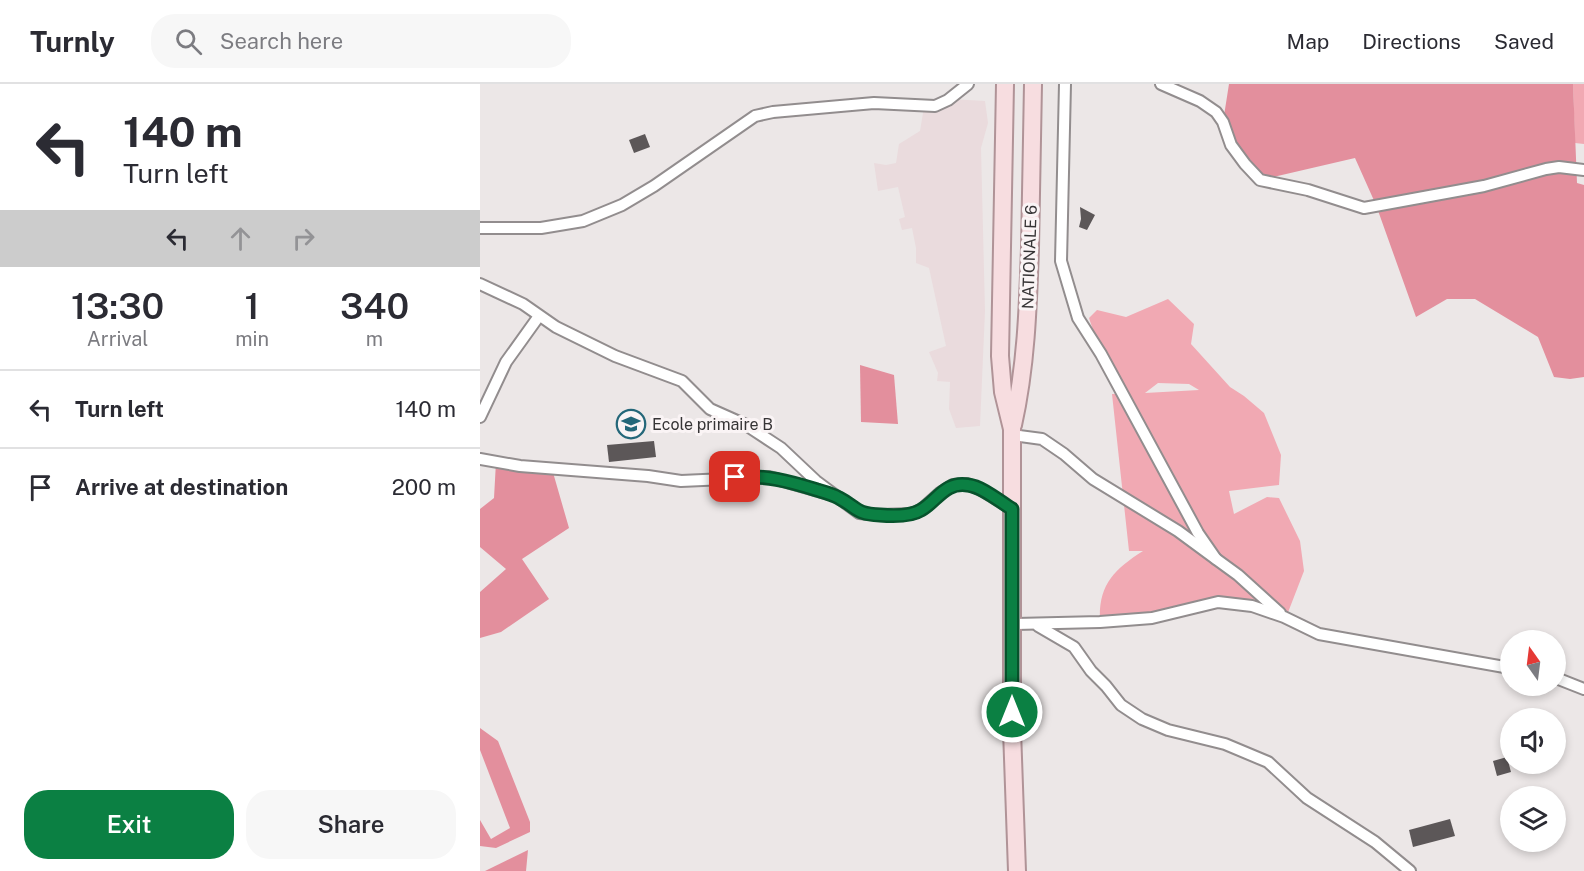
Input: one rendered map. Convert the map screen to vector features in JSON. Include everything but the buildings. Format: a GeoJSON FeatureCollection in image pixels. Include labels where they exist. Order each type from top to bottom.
{"type":"FeatureCollection","features":[{"type":"Feature","properties":{"kind":"main road","name":"NATIONALE 6"},"geometry":{"type":"LineString","coordinates":[[1005,84],[1000,356],[1003,392],[1012,432]]}},
{"type":"Feature","properties":{"kind":"main road","name":"NATIONALE 6"},"geometry":{"type":"LineString","coordinates":[[1017,871],[1012,730],[1012,432],[1025,356],[1033,84]]}},
{"type":"Feature","properties":{"kind":"street"},"geometry":{"type":"LineString","coordinates":[[480,228],[541,228],[583,221],[622,205],[654,186],[755,116],[773,112],[874,103],[935,106],[948,100],[968,84]]}},
{"type":"Feature","properties":{"kind":"street"},"geometry":{"type":"LineString","coordinates":[[1065,84],[1061,261],[1078,318],[1123,393],[1198,533],[1216,559]]}},
{"type":"Feature","properties":{"kind":"street"},"geometry":{"type":"LineString","coordinates":[[1161,84],[1200,101],[1216,112],[1223,122],[1231,144],[1260,180],[1308,190],[1364,208],[1484,186],[1546,169],[1559,167],[1584,170]]}},
{"type":"Feature","properties":{"kind":"street"},"geometry":{"type":"LineString","coordinates":[[480,284],[523,304],[556,327],[615,356],[681,381],[710,409],[746,425],[781,448],[816,481],[859,513],[910,514],[921,510],[953,485],[967,484],[980,489],[1012,509]]}},
{"type":"Feature","properties":{"kind":"street"},"geometry":{"type":"LineString","coordinates":[[480,417],[506,362],[540,316]]}},
{"type":"Feature","properties":{"kind":"street"},"geometry":{"type":"LineString","coordinates":[[1012,432],[1042,439],[1094,479],[1178,531],[1238,575],[1284,617]]}},
{"type":"Feature","properties":{"kind":"street"},"geometry":{"type":"LineString","coordinates":[[480,459],[520,466],[648,476],[681,481],[769,477],[838,497]]}},
{"type":"Feature","properties":{"kind":"street"},"geometry":{"type":"LineString","coordinates":[[1012,624],[1036,625],[1152,618],[1218,602],[1252,606],[1284,617],[1319,634],[1500,666]]}},
{"type":"Feature","properties":{"kind":"street"},"geometry":{"type":"LineString","coordinates":[[1036,625],[1074,647],[1091,671],[1121,705],[1142,719],[1168,730],[1225,744],[1268,762],[1307,798],[1375,842],[1410,871]]}},
{"type":"Feature","properties":{"kind":"street"},"geometry":{"type":"LineString","coordinates":[[1566,682],[1584,689]]}},
{"type":"Feature","properties":{"kind":"shaded area"},"geometry":{"type":"Polygon","coordinates":[[[1229,84],[1573,84],[1577,183],[1584,185],[1584,377],[1570,379],[1554,377],[1538,337],[1475,299],[1447,299],[1416,317],[1376,205],[1355,158],[1260,180],[1245,164],[1223,122],[1229,84]]]}},
{"type":"Feature","properties":{"kind":"shaded area"},"geometry":{"type":"Polygon","coordinates":[[[1573,84],[1584,84],[1584,144],[1575,143],[1573,84]]]}},
{"type":"Feature","properties":{"kind":"shaded area"},"geometry":{"type":"Polygon","coordinates":[[[950,99],[985,101],[988,123],[981,148],[985,311],[980,426],[956,428],[949,409],[950,382],[937,381],[938,373],[929,352],[946,346],[929,268],[916,263],[912,228],[902,230],[899,219],[905,217],[898,187],[878,191],[874,163],[886,165],[896,163],[899,144],[920,131],[924,107],[950,99]]]}},
{"type":"Feature","properties":{"kind":"shaded area"},"geometry":{"type":"Polygon","coordinates":[[[1168,299],[1194,324],[1191,344],[1230,387],[1264,413],[1281,455],[1279,485],[1229,491],[1234,514],[1267,497],[1279,498],[1300,541],[1304,571],[1287,615],[1218,602],[1100,622],[1102,598],[1110,580],[1123,565],[1143,551],[1129,551],[1112,394],[1126,394],[1101,354],[1089,318],[1097,310],[1126,317],[1168,299]],[[1158,383],[1145,393],[1199,390],[1189,384],[1158,383]]]}},
{"type":"Feature","properties":{"kind":"shaded area"},"geometry":{"type":"Polygon","coordinates":[[[860,365],[894,375],[898,424],[861,422],[860,365]]]}},
{"type":"Feature","properties":{"kind":"shaded area"},"geometry":{"type":"Polygon","coordinates":[[[496,462],[552,469],[569,528],[522,559],[549,599],[501,632],[480,638],[480,592],[506,569],[480,547],[480,509],[494,498],[496,462]]]}},
{"type":"Feature","properties":{"kind":"shaded area"},"geometry":{"type":"Polygon","coordinates":[[[480,728],[498,741],[530,822],[530,832],[496,848],[480,846],[480,820],[491,839],[510,828],[480,750],[480,728]]]}},
{"type":"Feature","properties":{"kind":"shaded area"},"geometry":{"type":"Polygon","coordinates":[[[528,850],[526,871],[485,871],[528,850]]]}},
{"type":"Feature","properties":{"kind":"place","name":"Ecole primaire B"},"geometry":{"type":"Point","coordinates":[631,424]}},
{"type":"Feature","properties":{"kind":"route"},"geometry":{"type":"LineString","coordinates":[[735,477],[769,477],[792,482],[838,497],[859,513],[910,514],[921,510],[953,485],[967,484],[980,489],[1012,509],[1012,712]]}}]}
